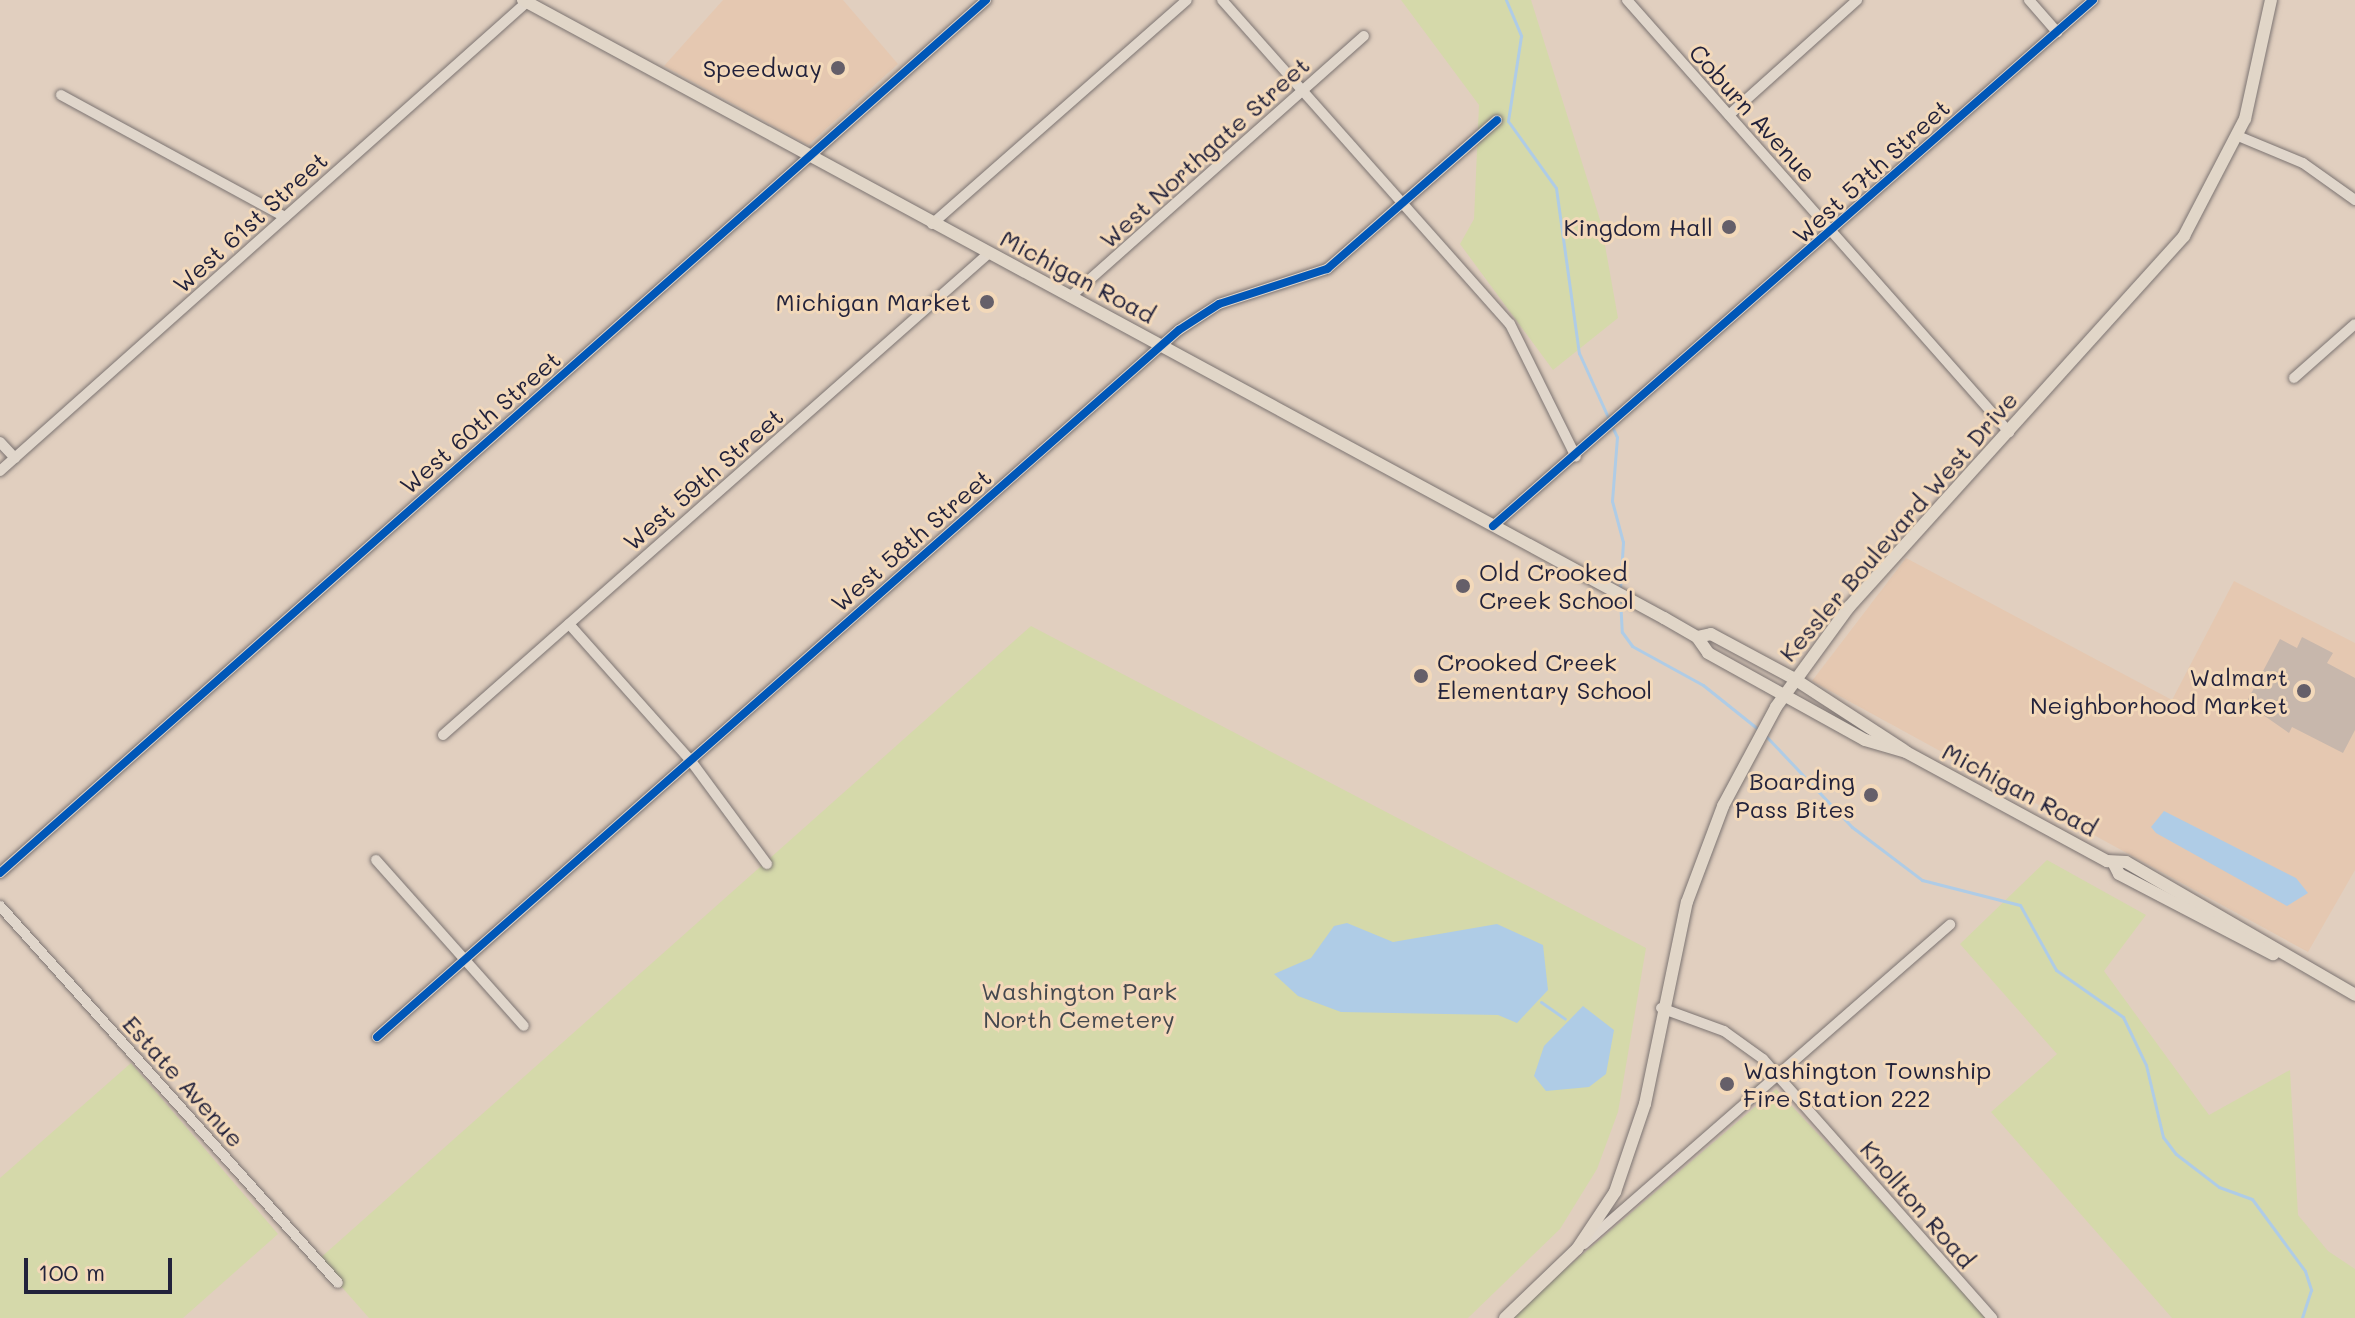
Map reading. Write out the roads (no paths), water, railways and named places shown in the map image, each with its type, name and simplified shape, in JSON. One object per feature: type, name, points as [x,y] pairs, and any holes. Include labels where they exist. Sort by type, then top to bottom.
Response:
[{"type":"main road","name":"Kessler Boulevard West Drive","points":[[1505,1318],[1577,1249],[1615,1192],[1634,1145],[1661,1008],[1703,856],[1772,713],[1793,678],[2174,249],[2238,136],[2271,0]]},
{"type":"main road","name":"Michigan Road","points":[[525,1],[1583,574],[1697,637],[1708,653],[1865,740],[1906,752],[2114,864],[2126,862],[2355,995]]},
{"type":"main road","name":"Michigan Road","points":[[1697,637],[1711,634],[1793,678],[1877,726],[1906,752]]},
{"type":"street","name":"West 60th Street","points":[[0,873],[986,0]]},
{"type":"street","points":[[932,224],[1187,0]]},
{"type":"street","points":[[1222,0],[1519,336],[1581,454]]},
{"type":"street","points":[[1729,115],[1857,0]]},
{"type":"street","points":[[2029,0],[2057,32]]},
{"type":"street","name":"West 57th Street","points":[[1493,526],[1624,418],[2093,0]]},
{"type":"street","name":"West 61st Street","points":[[0,471],[525,1]]},
{"type":"street","name":"Coburn Avenue","points":[[1629,1],[2009,432]]},
{"type":"street","name":"West Northgate Street","points":[[1070,297],[1364,36]]},
{"type":"street","points":[[61,95],[285,217]]},
{"type":"street","name":"West 58th Street","points":[[377,1037],[1162,346],[1219,304],[1319,274],[1497,120]]},
{"type":"street","points":[[2238,136],[2303,163],[2355,200]]},
{"type":"street","name":"West 59th Street","points":[[443,735],[989,253]]},
{"type":"street","points":[[2294,378],[2355,324]]},
{"type":"street","points":[[0,442],[15,458]]},
{"type":"street","points":[[569,624],[691,761],[767,864]]},
{"type":"street","points":[[376,860],[524,1026]]},
{"type":"street","name":"Estate Avenue","points":[[0,906],[338,1283]]},
{"type":"street","points":[[1577,1249],[1950,925]]},
{"type":"street","name":"Knollton Road","points":[[1661,1008],[1724,1031],[1779,1076],[1992,1318]]},
{"type":"water","points":[[2164,811],[2296,878],[2308,893],[2287,906],[2156,833],[2151,827]]},
{"type":"water","points":[[1347,923],[1393,942],[1497,924],[1543,945],[1548,990],[1517,1023],[1498,1015],[1341,1012],[1298,996],[1274,974],[1311,958],[1334,926]]},
{"type":"water","points":[[1583,1006],[1614,1030],[1606,1074],[1589,1087],[1546,1091],[1534,1076],[1544,1046]]},
{"type":"waterway","points":[[1506,0],[1521,36],[1508,121],[1556,188],[1579,353],[1617,437],[1612,501],[1623,542],[1620,590]]},
{"type":"waterway","points":[[1620,598],[1622,632],[1632,646],[1703,685],[1758,729]]},
{"type":"waterway","points":[[1764,734],[1852,827],[1922,880],[2020,905],[2056,970],[2123,1017],[2146,1065],[2163,1137],[2176,1154],[2219,1187],[2252,1199],[2305,1271],[2311,1290],[2302,1318]]},
{"type":"waterway","points":[[1541,1002],[1565,1019]]},
{"type":"place","name":"Speedway","points":[[838,68]]},
{"type":"place","name":"Kingdom Hall","points":[[1729,227]]},
{"type":"place","name":"Michigan Market","points":[[987,302]]},
{"type":"place","name":"Old Crooked Creek School","points":[[1463,586]]},
{"type":"place","name":"Crooked Creek Elementary School","points":[[1421,676]]},
{"type":"place","name":"Walmart Neighborhood Market","points":[[2304,691]]},
{"type":"place","name":"Boarding Pass Bites","points":[[1871,795]]},
{"type":"place","name":"Washington Township Fire Station 222","points":[[1727,1084]]},
{"type":"park label","name":"Washington Park North Cemetery","points":[[1079,1005]]}]
